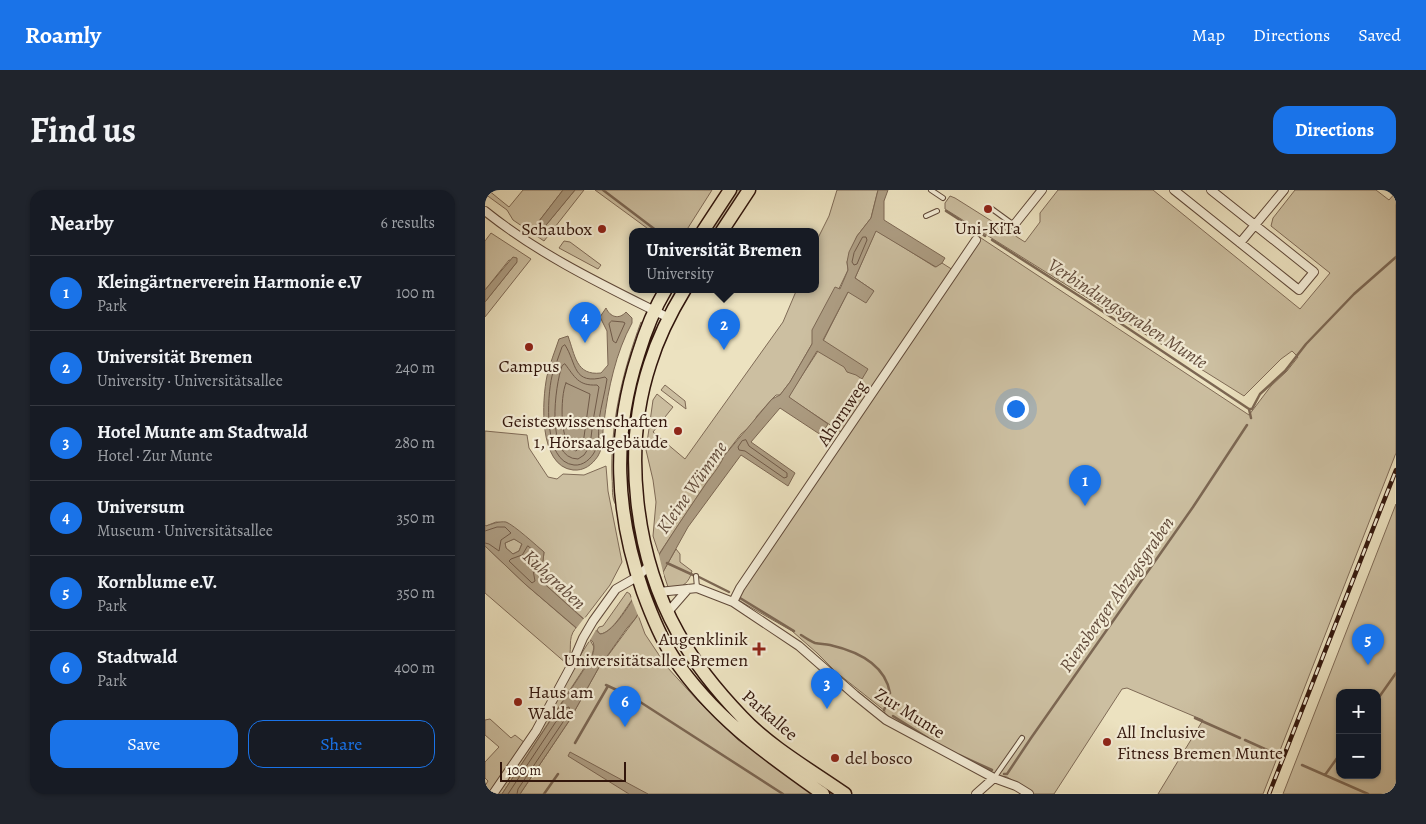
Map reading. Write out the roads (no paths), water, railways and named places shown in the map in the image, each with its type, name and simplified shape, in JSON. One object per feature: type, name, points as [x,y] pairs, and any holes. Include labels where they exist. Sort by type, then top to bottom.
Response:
[{"type":"main road","points":[[705,228],[730,190]]},
{"type":"main road","points":[[724,228],[749,190]]},
{"type":"main road","name":"Parkallee","points":[[665,293],[644,337],[627,392],[620,445],[621,504],[627,538],[639,580],[649,611],[673,657],[719,713],[764,753],[823,794]]},
{"type":"main road","name":"Parkallee","points":[[683,293],[669,318],[650,363],[640,411],[636,448],[639,517],[649,566],[667,612],[692,657],[711,683],[743,719],[771,742],[845,794]]},
{"type":"street","points":[[1014,226],[1042,190]]},
{"type":"street","points":[[1174,190],[1299,290],[1314,272],[1211,190]]},
{"type":"street","points":[[1240,243],[1284,190]]},
{"type":"street","points":[[485,211],[508,229],[565,266],[669,318]]},
{"type":"street","name":"Ahornweg","points":[[733,602],[740,588],[976,240]]},
{"type":"street","points":[[493,794],[536,731],[593,621],[616,589],[639,580],[649,566]]},
{"type":"street","points":[[659,592],[693,588]]},
{"type":"street","points":[[667,612],[693,588]]},
{"type":"street","name":"Zur Munte","points":[[693,588],[733,602],[799,646],[886,720],[1029,794]]},
{"type":"street","points":[[976,794],[995,778]]},
{"type":"lane","points":[[931,190],[943,198]]},
{"type":"lane","points":[[992,209],[1014,226]]},
{"type":"lane","points":[[926,216],[937,211]]},
{"type":"lane","points":[[693,588],[696,576]]},
{"type":"lane","points":[[995,778],[1022,738]]},
{"type":"water","points":[[563,190],[575,190],[542,230],[539,229],[536,225]]},
{"type":"water","points":[[878,190],[888,190],[884,201],[884,220],[945,258],[936,267],[876,231],[855,278],[874,291],[866,303],[848,292],[823,340],[868,369],[862,379],[847,372],[844,367],[817,351],[789,397],[828,424],[821,435],[780,408],[751,442],[795,473],[788,486],[741,455],[688,527],[635,619],[598,669],[569,721],[520,794],[502,794],[593,655],[594,646],[593,642],[525,584],[485,546],[485,525],[506,522],[520,531],[544,552],[543,561],[538,571],[539,579],[600,634],[612,628],[630,604],[664,546],[724,456],[772,399],[780,395],[790,382],[812,344],[812,330],[835,287],[840,289],[848,270],[849,252],[857,236],[871,218]],"holes":[[[514,539],[522,544],[519,551],[513,554],[506,548],[505,543]]]},
{"type":"water","points":[[513,257],[517,258],[517,262],[485,302],[485,290]]},
{"type":"water","points":[[606,308],[610,314],[618,317],[626,312],[632,318],[632,323],[621,346],[613,371],[600,452],[596,459],[587,467],[581,470],[573,470],[562,466],[553,457],[548,445],[544,415],[547,376],[559,339],[568,336],[581,368],[593,373],[601,373],[608,365],[607,331],[600,317]]},
{"type":"water","points":[[570,752],[648,794],[629,794],[568,756]]},
{"type":"waterway","points":[[603,190],[653,228]]},
{"type":"waterway","name":"Verbindungsgraben Munte","points":[[946,211],[985,236]]},
{"type":"waterway","name":"Verbindungsgraben Munte","points":[[992,240],[1249,409]]},
{"type":"waterway","name":"Riensberger Abzugsgraben","points":[[1249,409],[1252,409],[1260,394],[1285,371],[1306,344],[1354,294],[1396,257]]},
{"type":"waterway","name":"Riensberger Abzugsgraben","points":[[1249,409],[1251,418]]},
{"type":"waterway","name":"Riensberger Abzugsgraben","points":[[1004,774],[1007,774],[1193,507],[1247,425]]},
{"type":"waterway","name":"Riensberger Abzugsgraben","points":[[667,563],[693,575]]},
{"type":"waterway","name":"Riensberger Abzugsgraben","points":[[699,577],[729,592]]},
{"type":"waterway","name":"Riensberger Abzugsgraben","points":[[740,598],[794,631]]},
{"type":"waterway","name":"Riensberger Abzugsgraben","points":[[801,635],[815,643],[850,651],[868,660],[882,674],[890,693]]},
{"type":"waterway","points":[[1381,694],[1396,673]]},
{"type":"waterway","points":[[606,685],[634,698],[783,794]]},
{"type":"waterway","points":[[575,743],[608,686]]},
{"type":"waterway","name":"Riensberger Abzugsgraben","points":[[884,710],[888,700]]},
{"type":"waterway","name":"Riensberger Abzugsgraben","points":[[893,716],[928,738]]},
{"type":"waterway","points":[[1195,718],[1240,738]]},
{"type":"waterway","points":[[1245,740],[1274,753]]},
{"type":"waterway","name":"Riensberger Abzugsgraben","points":[[959,755],[992,770]]},
{"type":"waterway","points":[[1325,775],[1336,760]]},
{"type":"waterway","points":[[1302,765],[1368,794]]},
{"type":"waterway","points":[[544,794],[558,774]]},
{"type":"railway","points":[[1269,794],[1396,470]]},
{"type":"place","name":"Uni-KiTa","points":[[988,209]]},
{"type":"place","name":"Schaubox","points":[[602,229]]},
{"type":"place","name":"Universum","points":[[585,343]]},
{"type":"place","name":"Campus","points":[[529,347]]},
{"type":"place","name":"Universität Bremen","points":[[724,350]]},
{"type":"place","name":"Geisteswissenschaften 1, Hörsaalgebäude","points":[[678,431]]},
{"type":"place","name":"Kleingärtnerverein Harmonie e.V","points":[[1085,506]]},
{"type":"place","name":"Augenklinik Universitätsallee Bremen","points":[[759,649]]},
{"type":"place","name":"Kornblume e.V.","points":[[1368,665]]},
{"type":"place","name":"Haus am Walde","points":[[518,702]]},
{"type":"place","name":"Hotel Munte am Stadtwald","points":[[827,709]]},
{"type":"place","name":"Stadtwald","points":[[625,727]]},
{"type":"place","name":"All Inclusive Fitness Bremen Munte","points":[[1107,742]]},
{"type":"place","name":"del bosco","points":[[835,758]]},
{"type":"water label","name":"Kleine Wümme","points":[[691,487]]},
{"type":"water label","name":"Kuhgraben","points":[[555,579]]}]
